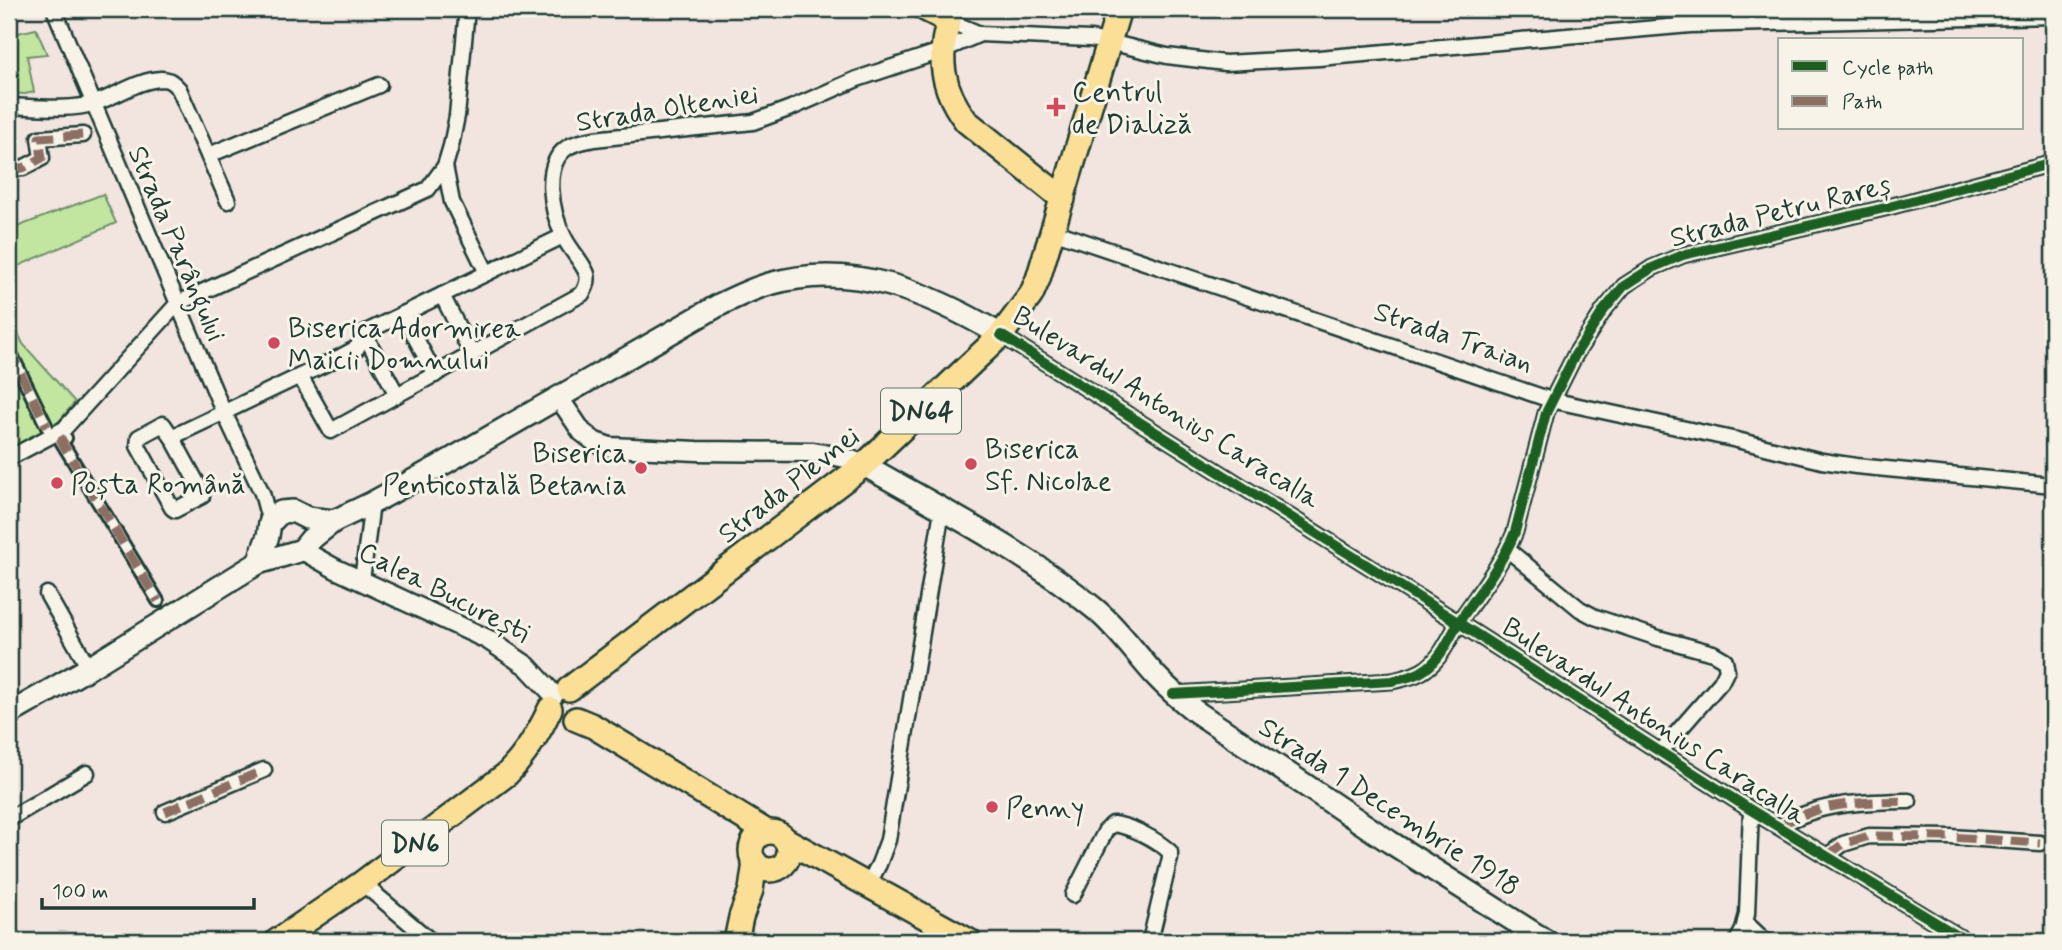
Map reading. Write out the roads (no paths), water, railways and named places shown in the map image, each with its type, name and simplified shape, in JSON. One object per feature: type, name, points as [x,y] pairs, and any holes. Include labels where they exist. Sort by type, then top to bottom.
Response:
[{"type":"main road","points":[[925,9],[951,15],[942,51],[944,76],[957,109],[966,121],[1063,199]]},
{"type":"main road","name":"Strada Plevnei","points":[[569,707],[597,666],[864,466],[1001,335],[1031,295],[1053,232],[1119,9]]},
{"type":"main road","name":"Bulevardul Antonius Caracalla","points":[[9,714],[89,668],[258,563],[299,534],[372,503],[744,293],[800,278],[854,278],[902,287],[930,297],[963,312],[1001,335]]},
{"type":"main road","name":"Strada 1 Decembrie 1918","points":[[864,466],[1021,556],[1064,584],[1112,624],[1173,694],[1195,711],[1546,941]]},
{"type":"main road","name":"Bulevardul Antonius Caracalla","points":[[269,529],[281,512],[299,534]]},
{"type":"main road","points":[[269,529],[274,548],[299,534]]},
{"type":"main road","points":[[258,563],[269,529]]},
{"type":"main road","name":"Calea București","points":[[569,707],[746,820],[770,852]]},
{"type":"main road","name":"DN6","points":[[277,941],[362,883],[507,774],[569,707]]},
{"type":"main road","points":[[739,940],[751,890],[770,852],[832,866],[970,941]]},
{"type":"street","name":"Strada Parângului","points":[[54,9],[223,412],[262,493],[269,529]]},
{"type":"street","points":[[9,458],[64,429],[178,303],[428,189],[445,166],[451,146],[457,116],[467,9]]},
{"type":"street","points":[[951,15],[980,34],[1090,39],[1192,60],[1224,63],[1319,58],[1690,25],[2053,16]]},
{"type":"street","name":"Strada Olteniei","points":[[472,355],[582,294],[587,287],[586,274],[563,236],[551,201],[551,181],[556,163],[568,147],[594,139],[753,122],[857,79],[942,51],[980,34]]},
{"type":"street","points":[[9,106],[63,107],[93,104],[151,80],[166,79],[179,89],[228,201]]},
{"type":"street","points":[[209,155],[379,85]]},
{"type":"street","points":[[9,169],[23,168],[42,158],[40,138],[83,135]]},
{"type":"street","name":"Strada Petru Rareș","points":[[1173,694],[1366,684],[1402,679],[1427,668],[1441,653],[1508,550],[1546,414],[1574,355],[1604,310],[1624,286],[1652,268],[1683,255],[1885,208],[2053,163]]},
{"type":"street","points":[[445,166],[452,202],[487,273]]},
{"type":"street","name":"Strada Traian","points":[[1053,232],[1551,400],[1822,461],[2053,485]]},
{"type":"street","points":[[172,437],[357,348],[364,333],[563,236]]},
{"type":"street","points":[[300,376],[331,431],[472,355],[442,295]]},
{"type":"street","points":[[403,314],[435,375]]},
{"type":"street","points":[[364,333],[397,395]]},
{"type":"street","name":"Bulevardul Antonius Caracalla","points":[[1001,335],[1751,810],[1966,941]]},
{"type":"street","points":[[9,349],[47,427]]},
{"type":"street","name":"Strada 1 Decembrie 1918","points":[[559,398],[582,432],[595,442],[610,447],[813,452],[835,455],[864,466]]},
{"type":"street","points":[[163,424],[172,437],[202,492],[202,496],[175,510],[137,442],[139,437],[163,424]]},
{"type":"street","points":[[66,438],[160,600],[61,441],[66,438]]},
{"type":"street","points":[[262,493],[299,534]]},
{"type":"street","points":[[362,580],[372,503]]},
{"type":"street","points":[[868,885],[888,840],[942,510]]},
{"type":"street","name":"Calea București","points":[[299,534],[336,569],[506,650],[527,666],[569,707]]},
{"type":"street","points":[[1508,550],[1580,609],[1595,617],[1713,653],[1725,660],[1727,670],[1721,682],[1660,752]]},
{"type":"street","points":[[47,594],[89,668]]},
{"type":"street","points":[[165,812],[264,770]]},
{"type":"street","points":[[9,819],[87,773]]},
{"type":"street","points":[[1779,827],[1796,816],[1812,811],[1858,803],[1909,801]]},
{"type":"street","points":[[1738,941],[1747,914],[1751,810]]},
{"type":"street","points":[[1073,895],[1106,830],[1113,824],[1122,825],[1162,844],[1170,852],[1170,858],[1150,941]]},
{"type":"street","points":[[1826,856],[1843,844],[1869,836],[1951,837],[2040,843]]},
{"type":"street","points":[[362,883],[431,941]]},
{"type":"street","points":[[1745,922],[1765,941]]},
{"type":"street","points":[[9,932],[14,941]]},
{"type":"place","name":"Centrul de Dializă","points":[[1056,107]]},
{"type":"place","name":"Biserica Adormirea Maicii Domnului","points":[[274,343]]},
{"type":"place","name":"Biserica Sf. Nicolae","points":[[971,464]]},
{"type":"place","name":"Biserica Penticostală Betania","points":[[641,468]]},
{"type":"place","name":"Poșta Română","points":[[57,483]]},
{"type":"place","name":"Penny","points":[[992,807]]}]
